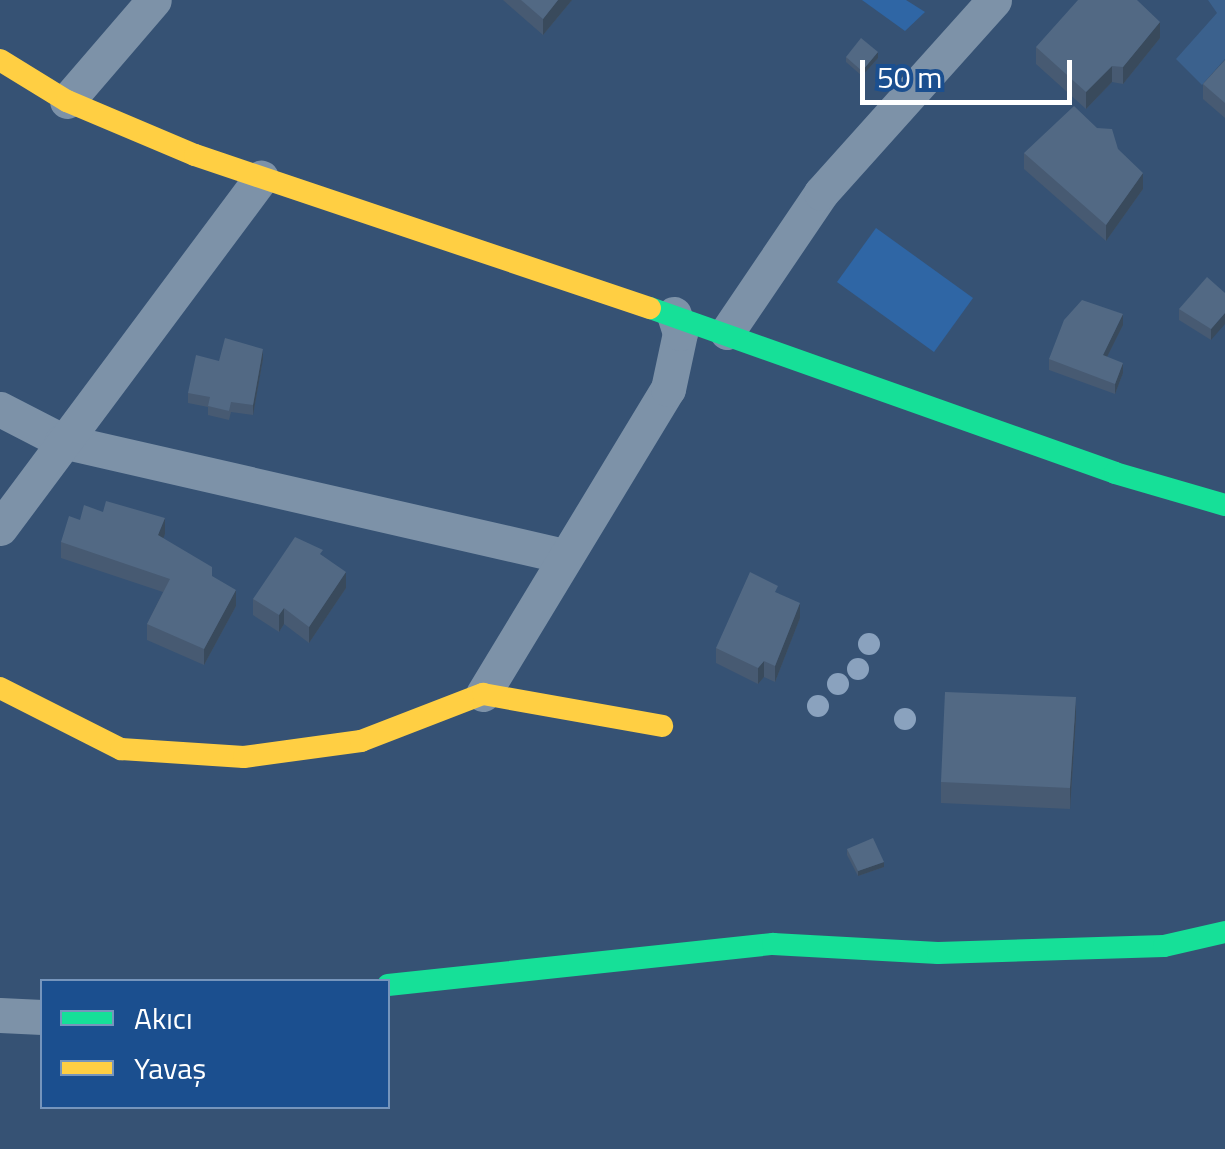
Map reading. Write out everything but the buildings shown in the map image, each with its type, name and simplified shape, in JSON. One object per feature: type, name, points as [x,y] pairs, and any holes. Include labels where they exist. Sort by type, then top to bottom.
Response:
[{"type":"street","points":[[67,101],[154,0]]},
{"type":"street","points":[[726,332],[821,193],[994,0]]},
{"type":"street","points":[[0,60],[67,101],[261,178],[479,256],[674,314],[1115,473],[1224,503]]},
{"type":"street","points":[[0,528],[261,178]]},
{"type":"street","points":[[483,694],[668,389],[680,333],[674,314]]},
{"type":"street","points":[[0,409],[62,442],[564,556]]},
{"type":"street","points":[[0,688],[121,749],[244,757],[360,741],[483,694],[662,726]]},
{"type":"street","points":[[390,985],[773,944],[938,954],[1164,946],[1225,932]]},
{"type":"street","points":[[0,1015],[40,1017]]},
{"type":"shaded area","points":[[862,0],[906,0],[925,12],[905,31]]},
{"type":"shaded area","points":[[1208,0],[1225,0],[1225,59],[1202,85],[1176,59],[1217,13]]},
{"type":"shaded area","points":[[876,228],[973,298],[934,352],[837,282]]},
{"type":"traffic: fast","points":[[650,308],[1115,473],[1225,505]]},
{"type":"traffic: fast","points":[[390,985],[773,944],[938,953],[1164,946],[1225,932]]},
{"type":"traffic: slow","points":[[0,60],[67,101],[195,155],[650,308]]},
{"type":"traffic: slow","points":[[0,688],[121,749],[244,757],[361,741],[483,694],[662,726]]}]
